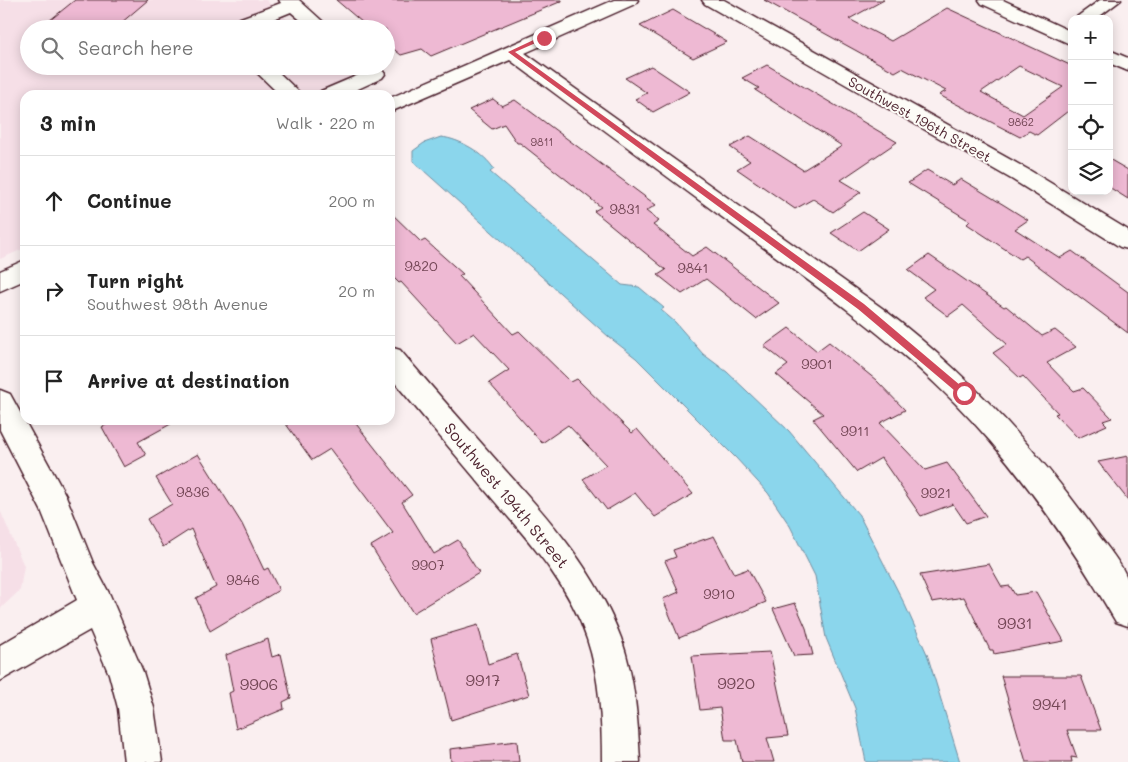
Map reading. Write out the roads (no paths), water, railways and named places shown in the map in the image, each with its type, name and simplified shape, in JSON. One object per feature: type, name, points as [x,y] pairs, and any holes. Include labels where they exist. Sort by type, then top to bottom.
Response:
[{"type":"street","points":[[397,103],[629,0]]},
{"type":"street","name":"Southwest 196th Street","points":[[711,0],[1021,175],[1128,241]]},
{"type":"street","points":[[988,0],[1068,32]]},
{"type":"street","points":[[1089,15],[1112,0]]},
{"type":"street","points":[[252,20],[294,2],[313,20]]},
{"type":"street","points":[[511,52],[861,306],[934,366],[984,414],[1029,466],[1078,529],[1128,610]]},
{"type":"street","points":[[1113,58],[1128,65]]},
{"type":"street","points":[[270,75],[286,90]]},
{"type":"street","points":[[336,90],[362,75]]},
{"type":"street","points":[[374,75],[386,90]]},
{"type":"street","points":[[0,282],[20,272]]},
{"type":"street","name":"Southwest 194th Street","points":[[395,364],[541,532],[584,593],[604,638],[614,679],[620,722],[621,762]]},
{"type":"street","points":[[0,402],[54,506],[129,682],[136,708],[143,762]]},
{"type":"street","points":[[0,664],[98,606]]},
{"type":"water","points":[[441,137],[456,141],[478,152],[494,169],[490,172],[622,285],[639,287],[664,308],[661,310],[675,322],[703,354],[727,372],[789,431],[859,515],[905,605],[927,654],[960,762],[866,762],[855,708],[826,638],[815,576],[790,526],[768,493],[736,458],[636,358],[609,337],[413,161],[413,151],[424,143]]}]
